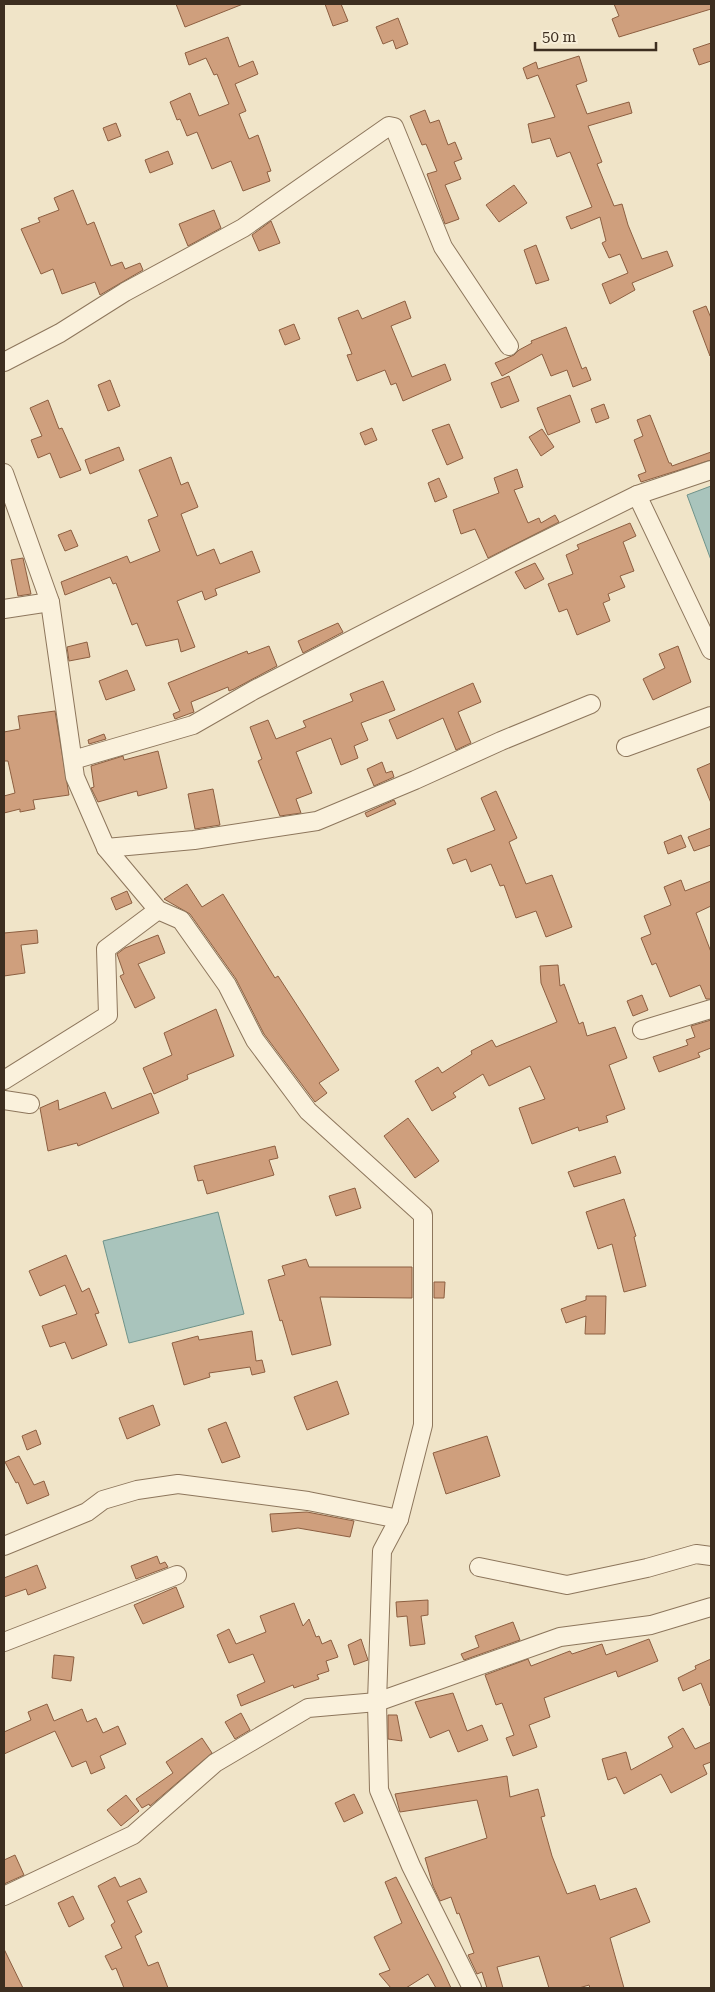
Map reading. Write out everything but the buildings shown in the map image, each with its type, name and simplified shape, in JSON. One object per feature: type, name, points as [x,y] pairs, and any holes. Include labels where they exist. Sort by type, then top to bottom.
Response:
[{"type":"street","points":[[4,362],[60,333],[125,292],[243,228],[389,126],[394,127],[443,247],[509,346]]},
{"type":"street","points":[[73,760],[193,725],[254,690],[524,551],[638,495],[711,470]]},
{"type":"street","points":[[4,473],[50,602],[75,777],[106,848],[158,910],[182,920],[227,985],[255,1040],[308,1111],[423,1215],[423,1425],[398,1519],[382,1551],[377,1702],[378,1790],[411,1866],[472,1988]]},
{"type":"street","points":[[638,495],[711,650]]},
{"type":"street","points":[[4,609],[50,602]]},
{"type":"street","points":[[106,848],[194,840],[317,821],[501,741],[592,704]]},
{"type":"street","points":[[626,747],[711,716]]},
{"type":"street","points":[[4,1080],[108,1015],[106,949],[158,910]]},
{"type":"street","points":[[642,1030],[711,1008]]},
{"type":"street","points":[[4,1100],[30,1104]]},
{"type":"street","points":[[4,1546],[87,1512],[103,1500],[137,1490],[178,1484],[308,1501],[398,1519]]},
{"type":"street","points":[[479,1567],[567,1585],[647,1568],[696,1554],[711,1556]]},
{"type":"street","points":[[4,1642],[177,1575]]},
{"type":"street","points":[[4,1896],[133,1834],[215,1763],[308,1708],[377,1702],[560,1637],[651,1625],[711,1607]]},
{"type":"water","points":[[711,486],[711,560],[687,495]]},
{"type":"water","points":[[218,1212],[244,1314],[129,1343],[103,1241]]}]
